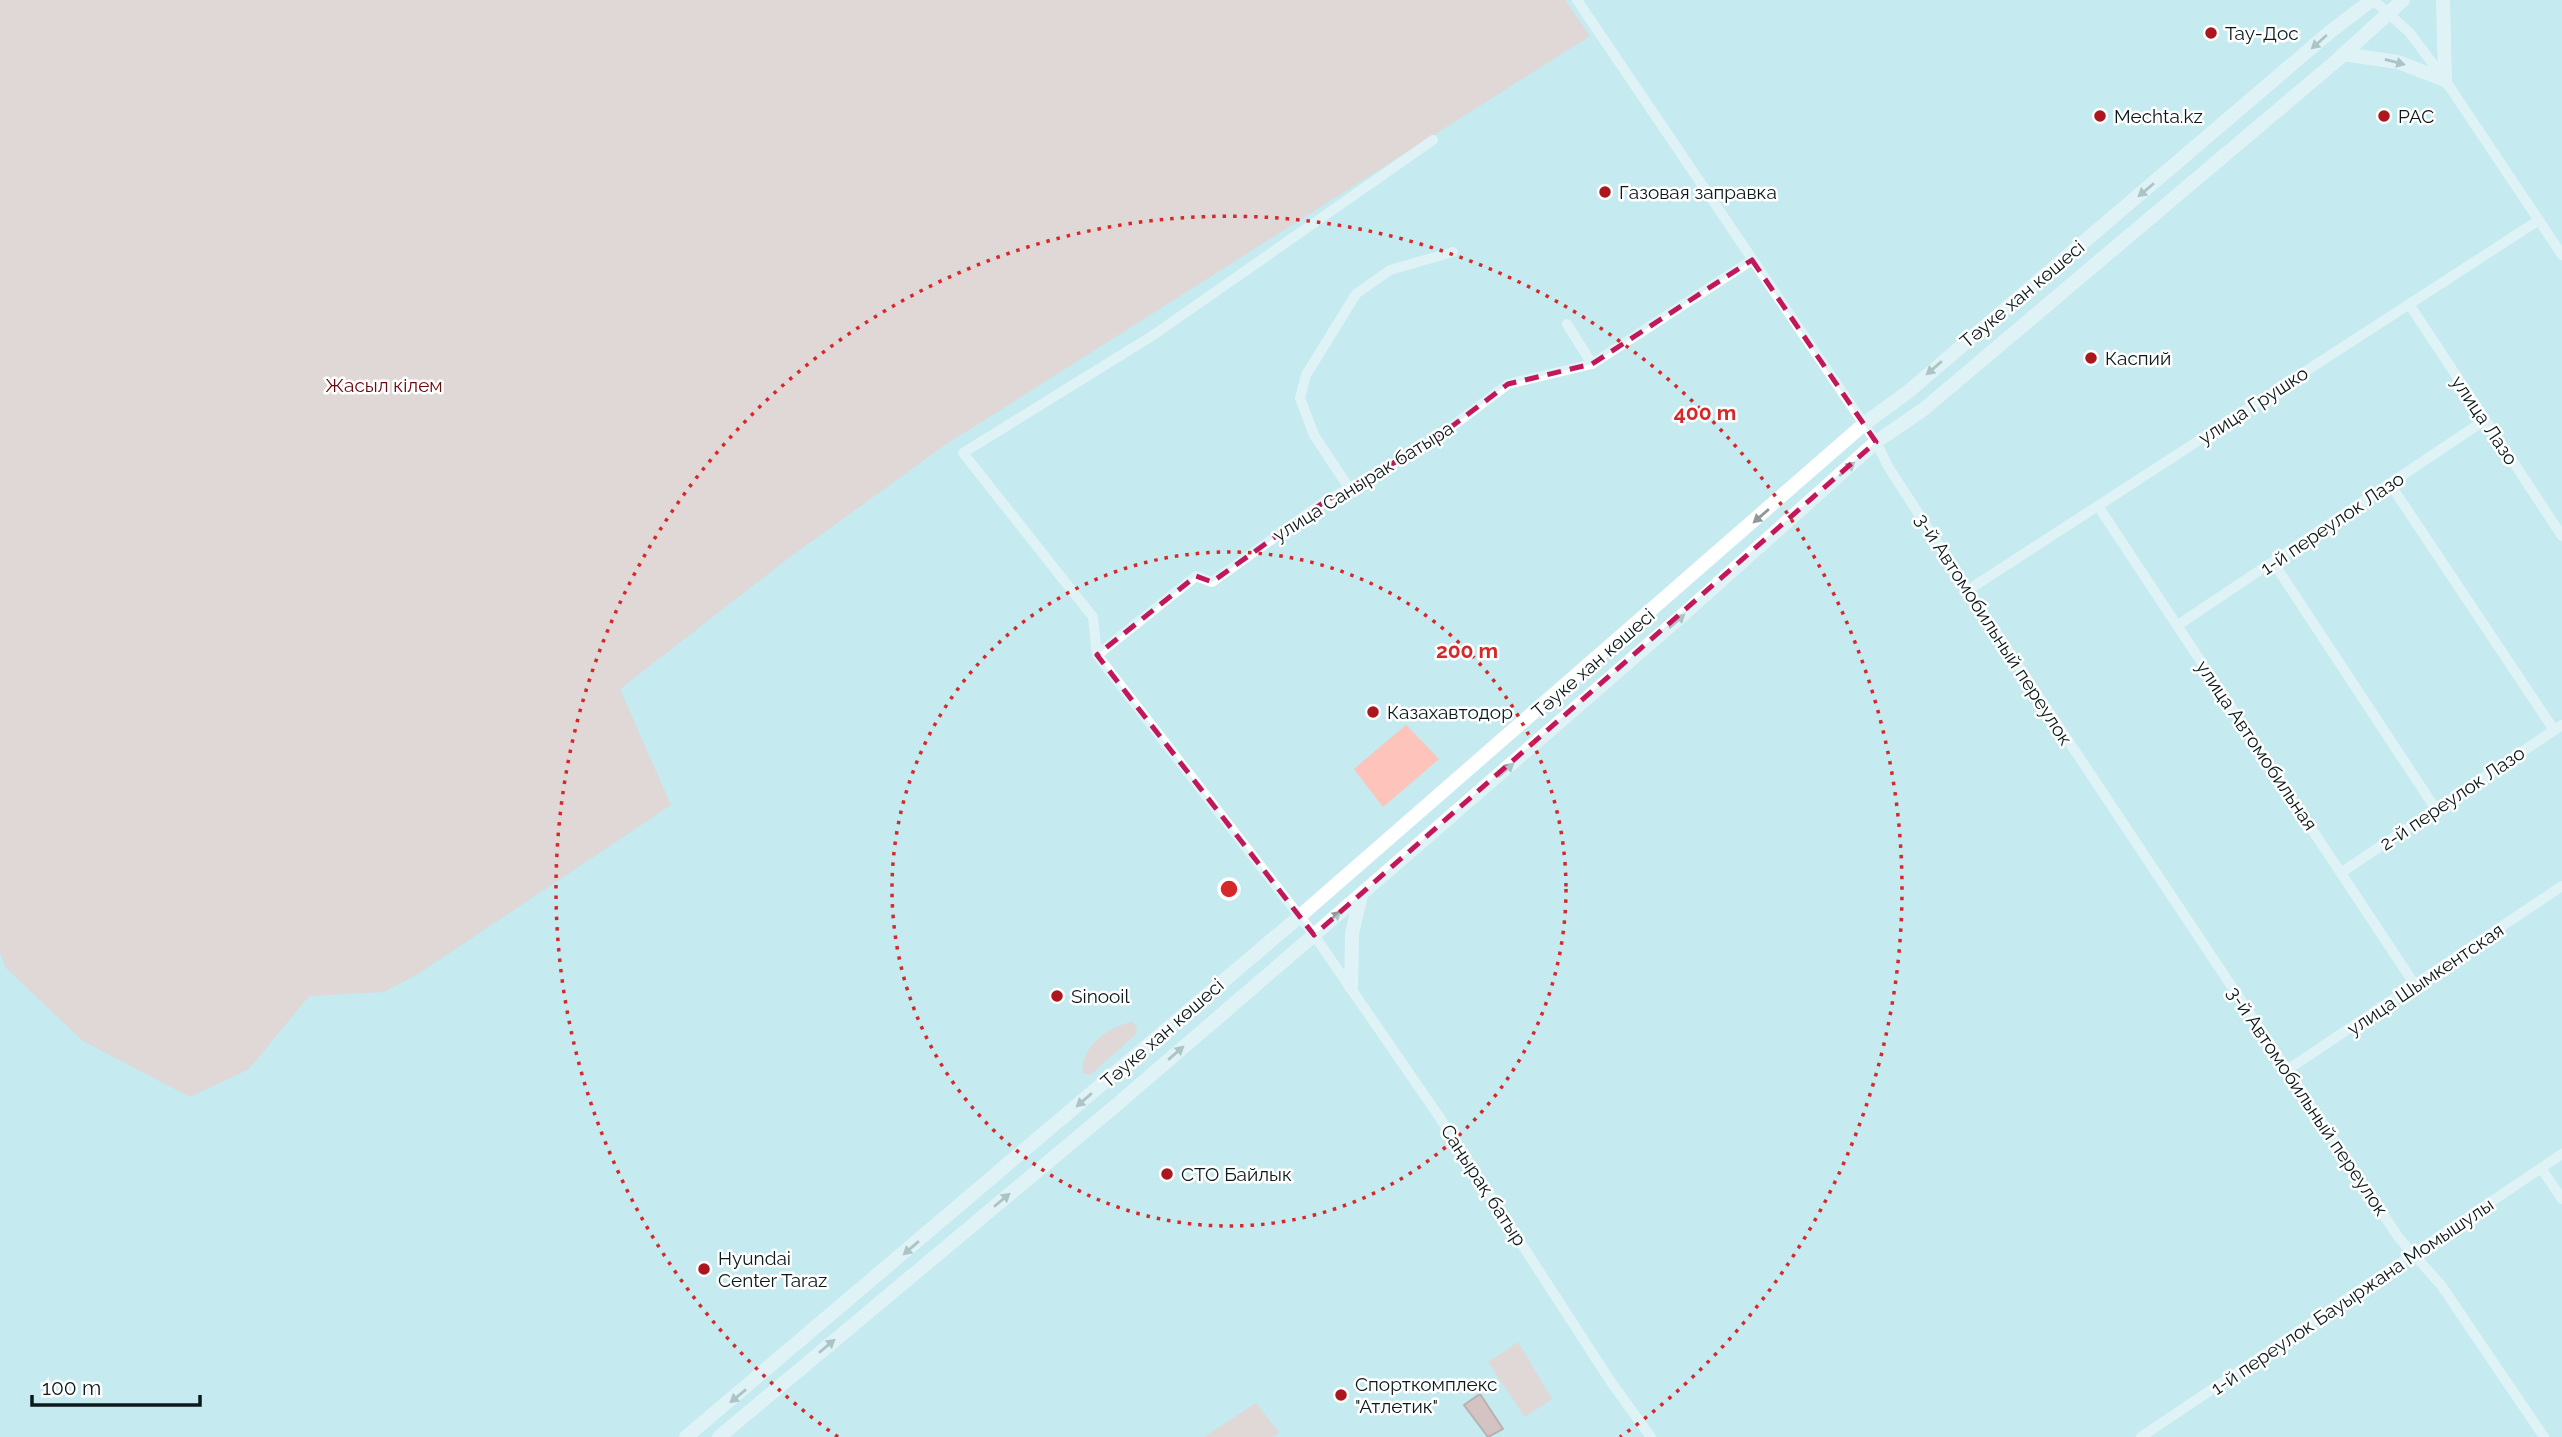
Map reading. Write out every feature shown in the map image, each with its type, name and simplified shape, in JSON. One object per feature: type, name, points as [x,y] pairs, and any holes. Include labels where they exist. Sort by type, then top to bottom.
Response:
[{"type":"main road","name":"Тәуке хан көшесі","points":[[686,1437],[1300,916],[1864,425],[1909,391],[2331,31],[2373,0]]},
{"type":"main road","name":"Тәуке хан көшесі","points":[[719,1437],[1114,1107],[1361,895],[1690,610],[1876,442],[1924,409],[2343,54],[2403,0]]},
{"type":"main road","points":[[2343,54],[2398,62],[2445,80],[2443,0]]},
{"type":"main road","points":[[1350,987],[1352,934],[1361,895]]},
{"type":"street","name":"3-й Автомобильный переулок","points":[[1577,0],[1876,442],[1889,467],[1968,590],[2399,1238],[2441,1284],[2544,1437]]},
{"type":"street","points":[[2373,0],[2390,12],[2409,32],[2445,80],[2562,255]]},
{"type":"street","points":[[1097,655],[1093,617],[963,453],[1152,336],[1433,140]]},
{"type":"street","name":"улица Грушко","points":[[1968,590],[2539,220]]},
{"type":"street","points":[[1349,488],[1314,435],[1300,398],[1306,375],[1356,294],[1390,270],[1453,252]]},
{"type":"street","name":"улица Санырак батыра","points":[[1097,655],[1196,576],[1212,582],[1324,502],[1431,442],[1508,384],[1592,363],[1752,260]]},
{"type":"street","name":"улица Лазо","points":[[2409,304],[2562,536]]},
{"type":"street","points":[[1567,324],[1592,363]]},
{"type":"street","name":"1-й переулок Лазо","points":[[2178,625],[2486,420]]},
{"type":"street","points":[[2390,484],[2558,727]]},
{"type":"street","name":"улица Автомобильная","points":[[2098,506],[2415,985]]},
{"type":"street","points":[[2273,562],[2435,808]]},
{"type":"street","name":"Саңырақ батыр","points":[[1097,655],[1314,935],[1438,1115],[1611,1382],[1651,1437]]},
{"type":"street","name":"2-й переулок Лазо","points":[[2342,872],[2558,727]]},
{"type":"street","name":"улица Шымкентская","points":[[2287,1070],[2562,886]]},
{"type":"street","name":"1-й переулок Бауыржана Момышулы","points":[[2141,1437],[2562,1154]]},
{"type":"street","points":[[2542,1168],[2562,1199]]},
{"type":"highlighted area","points":[[1752,260],[1876,442],[1314,935],[1097,655],[1196,576],[1212,582],[1324,502],[1431,442],[1508,384],[1592,364]]},
{"type":"green space","name":"Жасыл кілем","points":[[0,0],[1565,0],[1590,36],[945,445],[786,560],[620,689],[671,805],[418,974],[384,992],[309,996],[249,1069],[190,1097],[83,1041],[6,968],[0,953]]},
{"type":"green space","points":[[1406,725],[1439,759],[1383,807],[1354,769]]},
{"type":"green space","points":[[1133,1022],[1137,1029],[1135,1035],[1090,1075],[1083,1073],[1086,1055],[1098,1039],[1115,1028]]},
{"type":"green space","points":[[1518,1342],[1552,1399],[1525,1417],[1488,1362]]},
{"type":"green space","points":[[1256,1403],[1279,1433],[1273,1437],[1204,1437]]},
{"type":"shaded area","points":[[1480,1394],[1503,1429],[1488,1437],[1464,1405]]},
{"type":"place","name":"Тау-Дос","points":[[2211,33]]},
{"type":"place","name":"Mechta.kz","points":[[2100,116]]},
{"type":"place","name":"РАС","points":[[2384,116]]},
{"type":"place","name":"Газовая заправка","points":[[1605,192]]},
{"type":"place","name":"Каспий","points":[[2091,358]]},
{"type":"place","name":"Казахавтодор","points":[[1373,712]]},
{"type":"place","name":"Sinooil","points":[[1057,996]]},
{"type":"place","name":"СТО Байлык","points":[[1167,1174]]},
{"type":"place","name":"Hyundai Center Taraz","points":[[704,1269]]},
{"type":"place","name":"Спорткомплекс \"Атлетик\"","points":[[1341,1395]]}]
